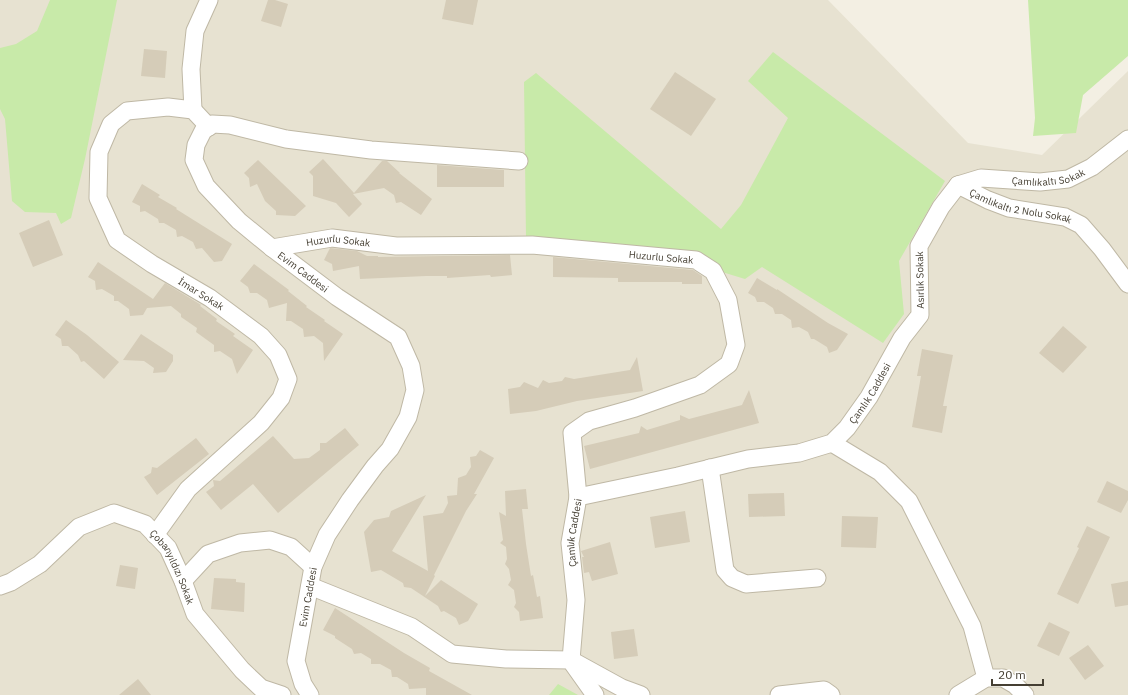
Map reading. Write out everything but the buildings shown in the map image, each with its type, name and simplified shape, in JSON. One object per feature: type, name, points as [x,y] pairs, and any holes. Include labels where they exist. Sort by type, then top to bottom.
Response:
[{"type":"street","points":[[209,0],[195,31],[190,69],[193,110],[209,127],[212,124],[230,125],[286,139],[370,150],[519,161]]},
{"type":"street","name":"İmar Sokak","points":[[155,535],[188,490],[261,423],[281,398],[288,379],[278,355],[261,336],[210,298],[152,264],[117,240],[98,198],[99,152],[111,124],[127,111],[168,107],[193,110]]},
{"type":"street","name":"Evim Caddesi","points":[[209,127],[203,131],[196,145],[194,160],[206,186],[239,221],[272,248],[337,297],[398,337],[411,366],[415,390],[408,417],[390,449],[371,472],[327,535],[313,567],[296,661],[303,684],[310,695]]},
{"type":"street","name":"Çamlıkaltı Sokak","points":[[958,185],[981,178],[1040,182],[1068,179],[1092,167],[1128,139]]},
{"type":"street","name":"Çamlıkaltı 2 Nolu Sokak","points":[[958,185],[988,200],[1009,208],[1065,216],[1080,225],[1102,249],[1128,284]]},
{"type":"street","name":"Asırlık Sokak","points":[[920,315],[919,246],[941,207],[958,185]]},
{"type":"street","name":"Huzurlu Sokak","points":[[272,248],[332,238],[396,246],[532,245],[696,260],[713,270],[728,300],[736,345],[728,364],[700,385],[635,408],[589,421],[572,433],[578,496]]},
{"type":"street","name":"Çamlık Caddesi","points":[[571,660],[576,600],[570,542],[578,496],[748,459],[799,453],[832,443],[848,428],[869,397],[902,338],[920,315]]},
{"type":"street","points":[[832,443],[880,472],[909,501],[972,626],[986,678]]},
{"type":"street","points":[[710,468],[725,570],[732,578],[746,584],[817,578]]},
{"type":"street","name":"Çobanyıldızı Sokak","points":[[0,586],[11,582],[40,564],[79,527],[114,513],[145,524],[168,548],[183,580],[195,614],[242,670],[261,688],[282,695]]},
{"type":"street","points":[[183,580],[208,554],[240,543],[270,540],[291,547],[313,567]]},
{"type":"street","points":[[310,586],[412,627],[452,654],[506,659],[571,660],[622,688],[641,695]]},
{"type":"street","points":[[571,660],[595,695]]},
{"type":"street","points":[[958,695],[986,678],[1003,678],[1015,684],[1025,695]]},
{"type":"street","points":[[779,695],[824,690],[831,695]]},
{"type":"shaded area","points":[[0,0],[828,0],[968,143],[1042,155],[1128,71],[1128,695],[0,695]]},
{"type":"green space","points":[[50,0],[117,0],[85,159],[71,218],[61,224],[56,213],[25,212],[12,201],[5,119],[0,109],[0,48],[16,44],[37,31]]},
{"type":"green space","points":[[1028,0],[1128,0],[1128,56],[1083,95],[1076,133],[1033,136],[1035,118]]},
{"type":"green space","points":[[773,52],[945,181],[899,261],[904,314],[883,343],[762,267],[745,279],[722,272],[526,238],[524,82],[536,73],[721,229],[741,205],[788,118],[748,81]]},
{"type":"green space","points":[[558,684],[578,695],[549,695]]}]
